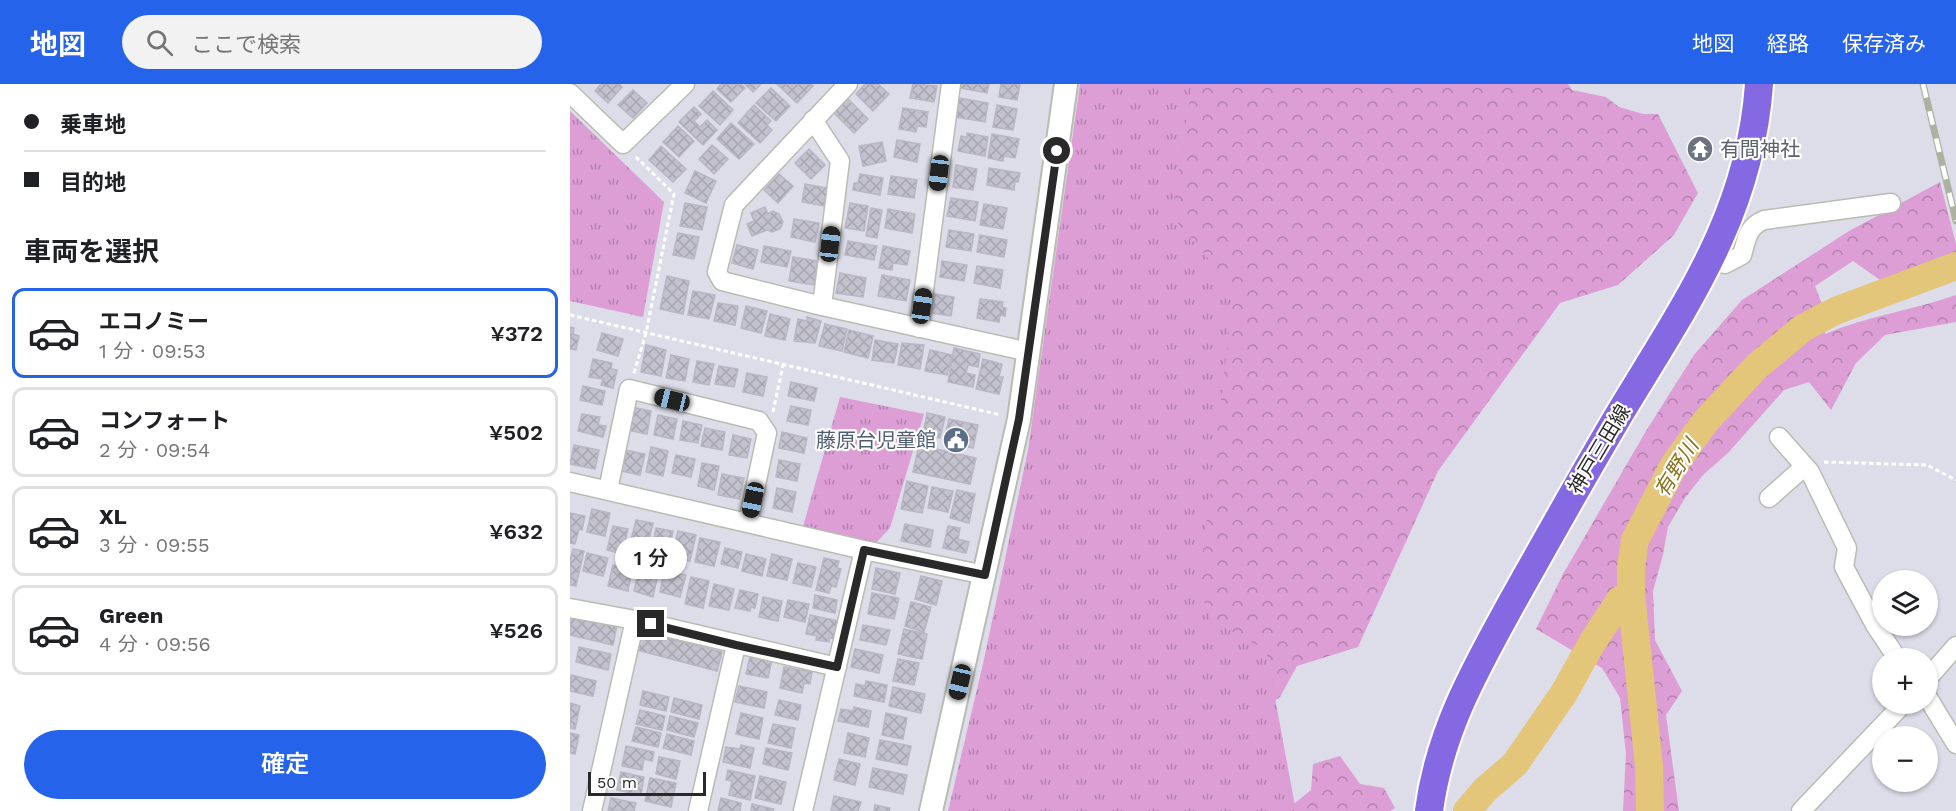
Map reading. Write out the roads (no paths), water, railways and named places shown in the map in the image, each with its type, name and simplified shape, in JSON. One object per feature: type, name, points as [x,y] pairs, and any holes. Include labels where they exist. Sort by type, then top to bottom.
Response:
[{"type":"main road","name":"神戸三田線","points":[[1430,811],[1436,768],[1447,733],[1475,668],[1580,480],[1709,261],[1726,226],[1743,179],[1752,144],[1759,84]]},
{"type":"street","points":[[570,93],[623,144],[685,84]]},
{"type":"street","points":[[848,84],[734,205],[717,272],[722,280],[822,306],[1029,352]]},
{"type":"street","points":[[919,328],[951,84]]},
{"type":"street","points":[[931,811],[1019,419],[1066,84]]},
{"type":"street","points":[[813,120],[840,161],[822,306]]},
{"type":"street","points":[[1709,261],[1725,264],[1742,255],[1750,230],[1755,224],[1764,220],[1891,203]]},
{"type":"street","points":[[608,490],[629,389],[759,422],[767,434],[748,522]]},
{"type":"street","points":[[1779,437],[1810,472],[1847,548],[1844,567],[1875,625],[1890,648]]},
{"type":"street","points":[[1768,498],[1804,467]]},
{"type":"street","points":[[570,482],[864,550],[985,575]]},
{"type":"street","points":[[803,811],[864,550]]},
{"type":"street","points":[[570,608],[635,620],[837,667]]},
{"type":"street","points":[[592,811],[635,620]]},
{"type":"street","points":[[698,811],[736,645]]},
{"type":"street","points":[[1950,666],[1956,646]]},
{"type":"street","points":[[1801,811],[1893,714]]},
{"type":"street","points":[[1938,714],[1956,744]]},
{"type":"waterway","name":"有野川","points":[[1650,811],[1649,766],[1631,594],[1631,567],[1635,540],[1674,465],[1705,422],[1756,367],[1803,328],[1835,311],[1956,266]]},
{"type":"waterway","points":[[1467,811],[1485,790],[1515,764],[1564,693],[1592,643],[1620,600],[1631,594]]},
{"type":"railway","points":[[1923,84],[1956,221]]},
{"type":"place","name":"有間神社","points":[[1700,149]]},
{"type":"place","name":"藤原台児童館","points":[[956,440]]}]
